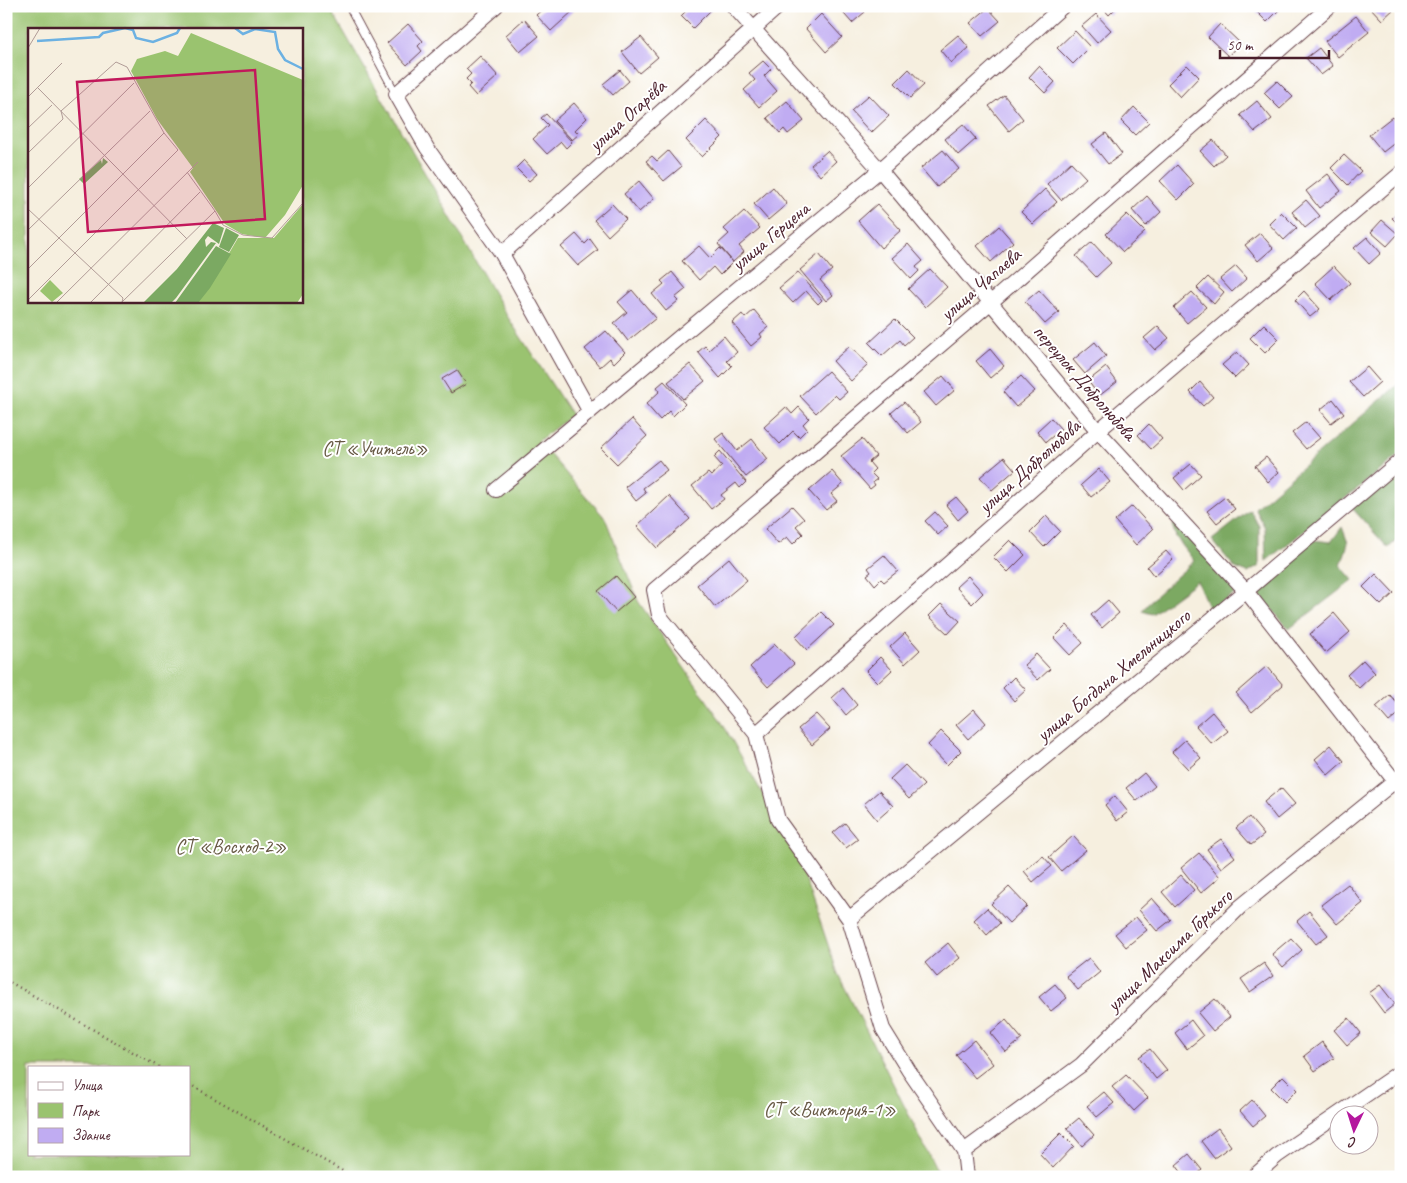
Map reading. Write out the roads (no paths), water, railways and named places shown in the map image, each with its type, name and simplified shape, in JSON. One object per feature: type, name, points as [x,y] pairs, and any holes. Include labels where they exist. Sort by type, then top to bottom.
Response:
[{"type":"street","points":[[496,6],[397,96],[427,148],[502,254],[590,412]]},
{"type":"street","name":"переулок Добролюбова","points":[[732,6],[880,170],[1098,431],[1246,590],[1399,782]]},
{"type":"street","name":"улица Огарёва","points":[[502,254],[779,6]]},
{"type":"street","name":"улица Герцена","points":[[496,490],[880,170],[1063,6]]},
{"type":"street","name":"улица Чапаева","points":[[756,734],[659,615],[654,590],[990,303],[1330,6]]},
{"type":"street","name":"улица Добролюбова","points":[[756,734],[1098,431],[1401,173]]},
{"type":"street","name":"улица Богдана Хмельницкого","points":[[849,919],[1401,460]]},
{"type":"street","points":[[756,734],[778,820],[849,919],[883,1029],[964,1151],[967,1177]]},
{"type":"street","name":"улица Максима Горького","points":[[964,1151],[1080,1065],[1240,907],[1399,782]]},
{"type":"street","points":[[1253,1177],[1277,1156],[1401,1071]]},
{"type":"lane","points":[[349,6],[397,96]]},
{"type":"park label","name":"СТ «Учитель»","points":[[375,448]]},
{"type":"park label","name":"СТ «Восход-2»","points":[[231,846]]},
{"type":"park label","name":"СТ «Виктория-1»","points":[[830,1109]]}]
